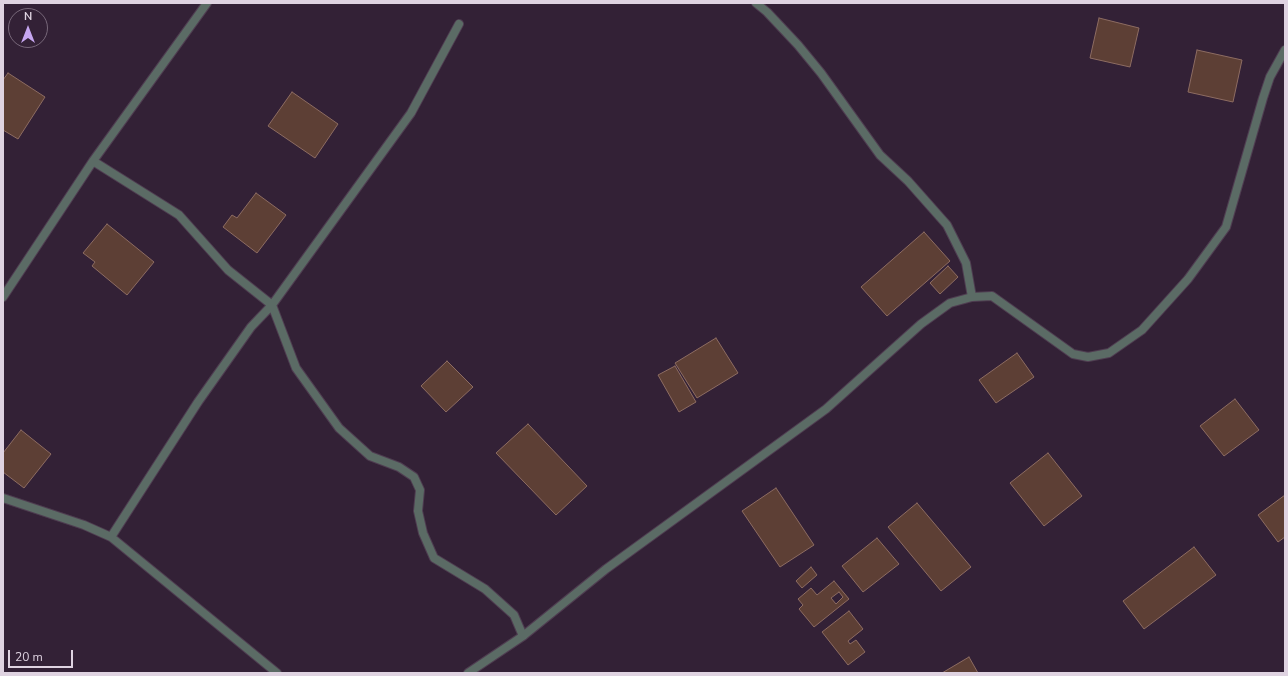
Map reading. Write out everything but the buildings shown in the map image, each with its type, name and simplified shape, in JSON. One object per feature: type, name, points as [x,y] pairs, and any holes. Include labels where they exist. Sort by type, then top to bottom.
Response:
[{"type":"street","points":[[3,297],[93,161],[207,3]]},
{"type":"street","points":[[756,3],[781,26],[821,73],[880,155],[908,181],[947,225],[966,263],[972,297]]},
{"type":"street","points":[[110,537],[198,402],[251,327],[272,305],[411,113],[459,24]]},
{"type":"street","points":[[468,673],[523,636],[606,570],[826,409],[921,324],[950,303],[972,297],[992,296],[1073,354],[1088,357],[1109,352],[1142,330],[1188,279],[1226,227],[1270,77],[1285,50]]},
{"type":"street","points":[[93,161],[179,215],[228,270],[272,305],[296,368],[339,428],[370,456],[398,467],[414,477],[420,490],[418,511],[423,533],[434,558],[485,588],[514,615],[523,636]]},
{"type":"street","points":[[3,498],[84,525],[110,537],[277,673]]}]
